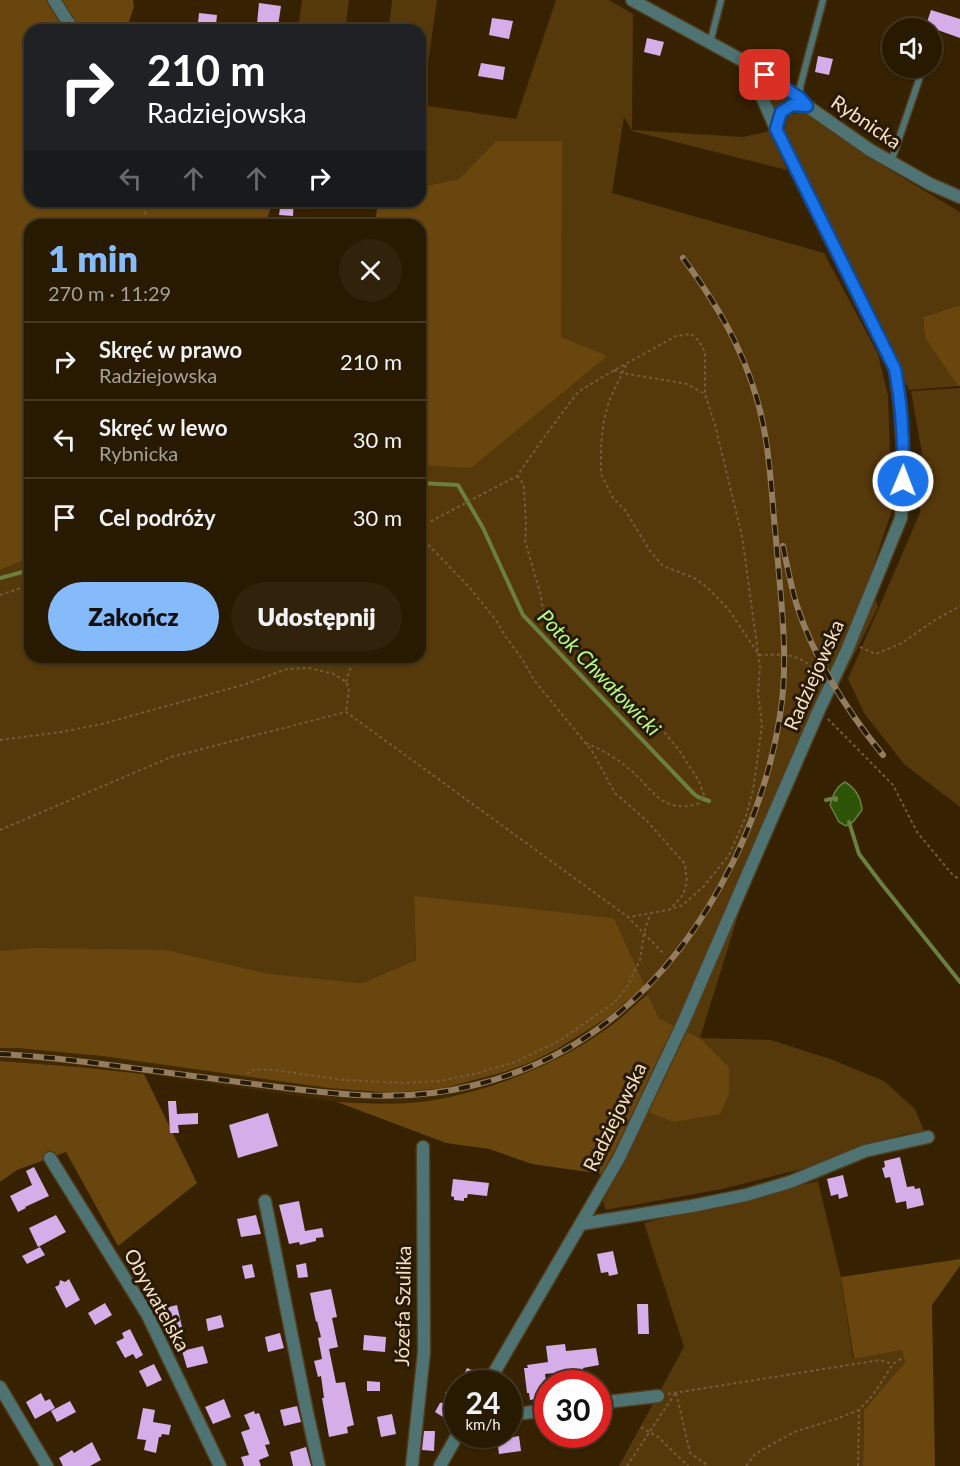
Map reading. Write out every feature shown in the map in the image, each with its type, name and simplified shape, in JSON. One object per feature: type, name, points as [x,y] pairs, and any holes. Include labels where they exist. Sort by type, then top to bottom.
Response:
[{"type":"street","points":[[54,0],[69,24]]},
{"type":"street","name":"Rybnicka","points":[[632,0],[747,63],[870,150],[930,184],[960,197]]},
{"type":"street","name":"Radziejowska","points":[[496,1370],[619,1158],[709,963],[850,644],[901,518],[904,462],[895,369],[776,129],[747,63]]},
{"type":"street","points":[[776,129],[781,112],[792,105],[804,102]]},
{"type":"street","points":[[581,1224],[747,1195],[790,1182],[865,1151],[928,1137]]},
{"type":"street","name":"Józefa Szulika","points":[[412,1466],[424,1352],[423,1147]]},
{"type":"street","name":"Obywatelska","points":[[50,1158],[147,1314],[220,1466]]},
{"type":"street","points":[[265,1201],[319,1466]]},
{"type":"street","points":[[0,1387],[47,1466]]},
{"type":"street","points":[[612,1401],[658,1396]]},
{"type":"street","points":[[440,1466],[451,1448]]},
{"type":"lane","points":[[710,43],[721,0]]},
{"type":"lane","points":[[804,102],[800,87],[823,0]]},
{"type":"lane","points":[[891,162],[920,78]]},
{"type":"path","points":[[426,524],[517,476],[578,392],[676,336],[691,334],[699,341],[705,352],[705,394],[715,425],[742,536],[759,655],[758,693],[762,725],[747,816],[729,855],[711,878],[683,905],[668,910],[628,916]]},
{"type":"path","points":[[627,363],[609,401],[604,420],[600,444],[601,474],[613,498],[625,510],[650,551],[663,566],[694,579],[708,588],[729,610],[759,655]]},
{"type":"path","points":[[614,370],[687,384],[705,394]]},
{"type":"path","points":[[517,476],[524,487],[525,541],[543,610],[548,619],[558,631],[573,641],[610,676],[625,696],[663,731],[679,750],[699,781],[704,795],[698,804],[688,807],[670,805],[660,799],[629,768],[600,749],[584,742]]},
{"type":"path","points":[[426,542],[468,586],[496,620],[534,680],[592,751],[615,793],[647,821],[685,864],[687,882],[683,895],[668,910]]},
{"type":"path","points":[[0,595],[24,587]]},
{"type":"path","points":[[850,644],[876,654],[902,642],[960,606]]},
{"type":"path","points":[[759,655],[793,656],[807,662],[829,688]]},
{"type":"path","points":[[345,682],[352,663]]},
{"type":"path","points":[[0,740],[102,724],[226,690],[287,669],[309,668],[334,674],[345,682],[349,688],[346,712]]},
{"type":"path","points":[[0,830],[171,757],[346,712]]},
{"type":"path","points":[[346,712],[628,916],[665,955]]},
{"type":"path","points":[[818,712],[830,721],[893,785],[917,832],[952,874],[960,880]]},
{"type":"path","points":[[247,1074],[255,1068],[344,1080],[402,1083],[440,1081],[515,1062],[559,1041],[614,1003],[627,987],[640,960],[644,933],[651,913]]},
{"type":"path","points":[[746,1466],[755,1454],[794,1432],[859,1410],[873,1395],[893,1364],[904,1357]]},
{"type":"path","points":[[658,1396],[880,1360],[893,1364]]},
{"type":"path","points":[[627,1466],[676,1392]]},
{"type":"path","points":[[676,1392],[690,1453],[709,1466]]},
{"type":"path","points":[[858,1466],[859,1410]]},
{"type":"path","points":[[641,1426],[658,1437],[688,1466]]},
{"type":"shaded area","points":[[0,0],[48,0],[63,24],[24,24],[24,207],[271,207],[267,219],[24,219],[24,560],[0,570]]},
{"type":"shaded area","points":[[60,0],[133,0],[134,7],[128,24],[74,24]]},
{"type":"shaded area","points":[[302,0],[349,0],[346,24],[299,24]]},
{"type":"shaded area","points":[[392,0],[437,0],[426,77],[426,24],[390,24]]},
{"type":"shaded area","points":[[556,0],[609,0],[633,14],[632,130],[743,137],[770,131],[787,170],[632,131],[624,117],[612,193],[824,253],[878,354],[888,396],[892,510],[869,579],[878,607],[825,713],[741,906],[700,1038],[659,1018],[614,918],[414,897],[416,960],[362,983],[0,951],[0,570],[24,560],[24,663],[426,663],[426,460],[561,337],[561,141],[496,141],[459,179],[426,186],[426,106],[516,119]]},
{"type":"shaded area","points":[[774,86],[787,96],[776,110],[769,94],[769,88]]},
{"type":"shaded area","points":[[804,112],[885,167],[960,212],[960,305],[923,317],[925,338],[958,386],[909,390],[784,130],[788,115]]},
{"type":"shaded area","points":[[496,141],[562,141],[561,337],[607,356],[471,468],[426,465],[426,219],[376,219],[377,207],[426,207],[426,186],[459,179]]},
{"type":"shaded area","points":[[960,305],[960,386],[958,386],[925,338],[923,317]]},
{"type":"shaded area","points":[[960,388],[960,807],[904,764],[864,713],[848,679],[920,513],[923,459],[911,391]]},
{"type":"shaded area","points":[[845,782],[857,793],[862,810],[853,822],[846,826],[839,822],[830,805],[835,792]]},
{"type":"shaded area","points":[[414,896],[614,918],[645,986],[607,1018],[557,1049],[529,1063],[444,1088],[393,1093],[329,1088],[102,1056],[0,1048],[0,951],[33,948],[165,950],[269,974],[362,983],[416,960]]},
{"type":"shaded area","points":[[652,978],[664,980],[604,1031],[571,1052],[528,1072],[468,1093],[418,1103],[337,1102],[144,1074],[0,1061],[0,1048],[16,1048],[102,1056],[393,1093],[444,1088],[504,1072],[557,1049],[607,1018]]},
{"type":"shaded area","points":[[648,994],[659,1018],[700,1038],[729,1067],[729,1094],[720,1114],[674,1122],[637,1108],[602,1174],[532,1164],[489,1149],[446,1143],[337,1102],[390,1104],[420,1102],[492,1086],[561,1057],[582,1045],[614,1023]]},
{"type":"shaded area","points":[[700,1038],[771,1040],[833,1060],[884,1081],[915,1109],[924,1131],[904,1134],[831,1157],[809,1167],[722,1189],[606,1210],[603,1201],[614,1180],[602,1174],[637,1107],[729,1094],[729,1067]]},
{"type":"shaded area","points":[[0,1061],[144,1074],[197,1183],[118,1246],[66,1152],[17,1170],[0,1182]]},
{"type":"shaded area","points":[[818,1181],[841,1277],[853,1359],[902,1350],[905,1362],[864,1410],[863,1466],[619,1466],[684,1347],[644,1223]]},
{"type":"shaded area","points":[[960,1259],[960,1266],[932,1305],[935,1466],[863,1466],[864,1410],[905,1362],[902,1350],[854,1359],[841,1277]]},
{"type":"building","points":[[259,3],[281,6],[278,24],[257,24]]},
{"type":"building","points":[[931,10],[960,19],[960,38],[942,32],[942,18],[928,18]]},
{"type":"building","points":[[199,13],[217,15],[216,24],[198,23]]},
{"type":"building","points":[[492,18],[513,21],[509,39],[489,35]]},
{"type":"building","points":[[647,38],[664,42],[660,56],[644,52]]},
{"type":"building","points":[[818,56],[833,59],[829,75],[815,72]]},
{"type":"building","points":[[481,63],[505,67],[503,80],[478,76]]},
{"type":"building","points":[[280,207],[294,207],[293,216],[279,215]]},
{"type":"building","points":[[168,1101],[176,1101],[177,1114],[198,1113],[198,1124],[178,1125],[179,1133],[170,1133]]},
{"type":"building","points":[[268,1113],[278,1146],[238,1158],[229,1125]]},
{"type":"building","points":[[900,1157],[907,1187],[920,1188],[924,1205],[907,1209],[906,1201],[896,1203],[890,1177],[885,1178],[882,1168],[885,1167],[884,1161]]},
{"type":"building","points":[[34,1167],[49,1196],[18,1212],[10,1196],[32,1185],[26,1171]]},
{"type":"building","points":[[843,1175],[848,1196],[839,1199],[838,1194],[831,1196],[827,1179]]},
{"type":"building","points":[[453,1179],[489,1183],[487,1196],[468,1194],[464,1201],[454,1200],[451,1196]]},
{"type":"building","points":[[299,1201],[305,1231],[322,1228],[324,1237],[300,1245],[299,1242],[289,1244],[279,1205]]},
{"type":"building","points":[[56,1215],[66,1232],[38,1247],[29,1228]]},
{"type":"building","points":[[256,1215],[261,1234],[241,1237],[237,1219]]},
{"type":"building","points":[[40,1247],[45,1255],[27,1264],[22,1256]]},
{"type":"building","points":[[613,1251],[618,1274],[609,1276],[608,1272],[601,1273],[597,1254]]},
{"type":"building","points":[[306,1263],[308,1277],[298,1278],[296,1265]]},
{"type":"building","points":[[252,1264],[255,1277],[245,1279],[242,1266]]},
{"type":"building","points":[[69,1279],[80,1300],[66,1308],[55,1287],[59,1285],[60,1280],[65,1282]]},
{"type":"building","points":[[331,1289],[337,1317],[332,1318],[338,1347],[329,1349],[336,1383],[345,1382],[354,1425],[347,1427],[348,1433],[329,1437],[322,1398],[324,1398],[321,1376],[318,1377],[314,1361],[322,1359],[318,1338],[321,1337],[310,1293]]},
{"type":"building","points":[[105,1303],[112,1315],[95,1325],[88,1313]]},
{"type":"building","points":[[637,1304],[648,1304],[649,1334],[638,1334]]},
{"type":"building","points":[[177,1305],[182,1327],[166,1332],[160,1309]]},
{"type":"building","points":[[221,1315],[224,1327],[208,1331],[206,1319]]},
{"type":"building","points":[[130,1329],[143,1355],[136,1359],[133,1354],[125,1358],[116,1342],[124,1338],[122,1333]]},
{"type":"building","points":[[280,1333],[284,1348],[268,1352],[265,1337]]},
{"type":"building","points":[[364,1335],[386,1337],[385,1352],[363,1350]]},
{"type":"building","points":[[565,1344],[566,1351],[596,1348],[599,1365],[583,1368],[583,1370],[534,1370],[534,1399],[530,1400],[524,1368],[528,1368],[527,1365],[548,1362],[546,1346]]},
{"type":"building","points":[[203,1346],[208,1363],[187,1368],[182,1351]]},
{"type":"building","points":[[154,1364],[162,1380],[147,1387],[139,1371]]},
{"type":"building","points":[[367,1381],[380,1382],[380,1391],[367,1391]]},
{"type":"building","points":[[41,1393],[45,1401],[50,1399],[55,1408],[35,1419],[26,1402]]},
{"type":"building","points":[[224,1399],[231,1417],[213,1424],[205,1407]]},
{"type":"building","points":[[70,1401],[76,1412],[57,1422],[51,1411]]},
{"type":"building","points":[[444,1402],[444,1418],[435,1412],[440,1403]]},
{"type":"building","points":[[297,1406],[301,1422],[284,1426],[280,1410]]},
{"type":"building","points":[[143,1408],[155,1410],[153,1422],[171,1425],[169,1435],[162,1434],[159,1437],[156,1453],[144,1450],[146,1440],[137,1439]]},
{"type":"building","points":[[254,1411],[255,1414],[259,1413],[270,1444],[265,1445],[269,1456],[259,1460],[261,1466],[244,1466],[241,1457],[249,1455],[241,1432],[250,1429],[244,1415]]},
{"type":"building","points":[[392,1414],[396,1434],[381,1437],[377,1417]]},
{"type":"building","points":[[424,1431],[435,1431],[434,1451],[422,1450]]},
{"type":"building","points":[[92,1442],[101,1460],[90,1466],[63,1466],[59,1458],[72,1450],[74,1453]]},
{"type":"building","points":[[306,1447],[311,1466],[293,1466],[290,1452]]},
{"type":"building","points":[[498,1448],[521,1448],[521,1451],[499,1454]]},
{"type":"waterway","name":"Potok Chwałowicki","points":[[426,483],[458,485],[483,528],[523,615],[694,794],[709,801]]},
{"type":"waterway","name":"Potok Chwałowicki","points":[[0,578],[24,572]]},
{"type":"waterway","name":"Potok Chwałowicki","points":[[826,800],[836,798],[836,800]]},
{"type":"waterway","name":"Potok Chwałowicki","points":[[849,822],[859,854],[960,982]]},
{"type":"railway","points":[[0,1054],[33,1056],[322,1092],[398,1096],[449,1091],[519,1071],[559,1053],[596,1030],[630,1004],[660,973],[687,939],[711,902],[742,843],[758,803],[770,763],[779,722],[784,681],[783,620],[771,484],[759,405],[734,339],[723,318],[683,258]]},
{"type":"railway","points":[[783,546],[797,606],[813,646],[845,703],[883,755]]},
{"type":"route","points":[[765,75],[800,98],[807,106],[792,105],[781,112],[776,129],[895,369],[904,462],[903,481]]}]
